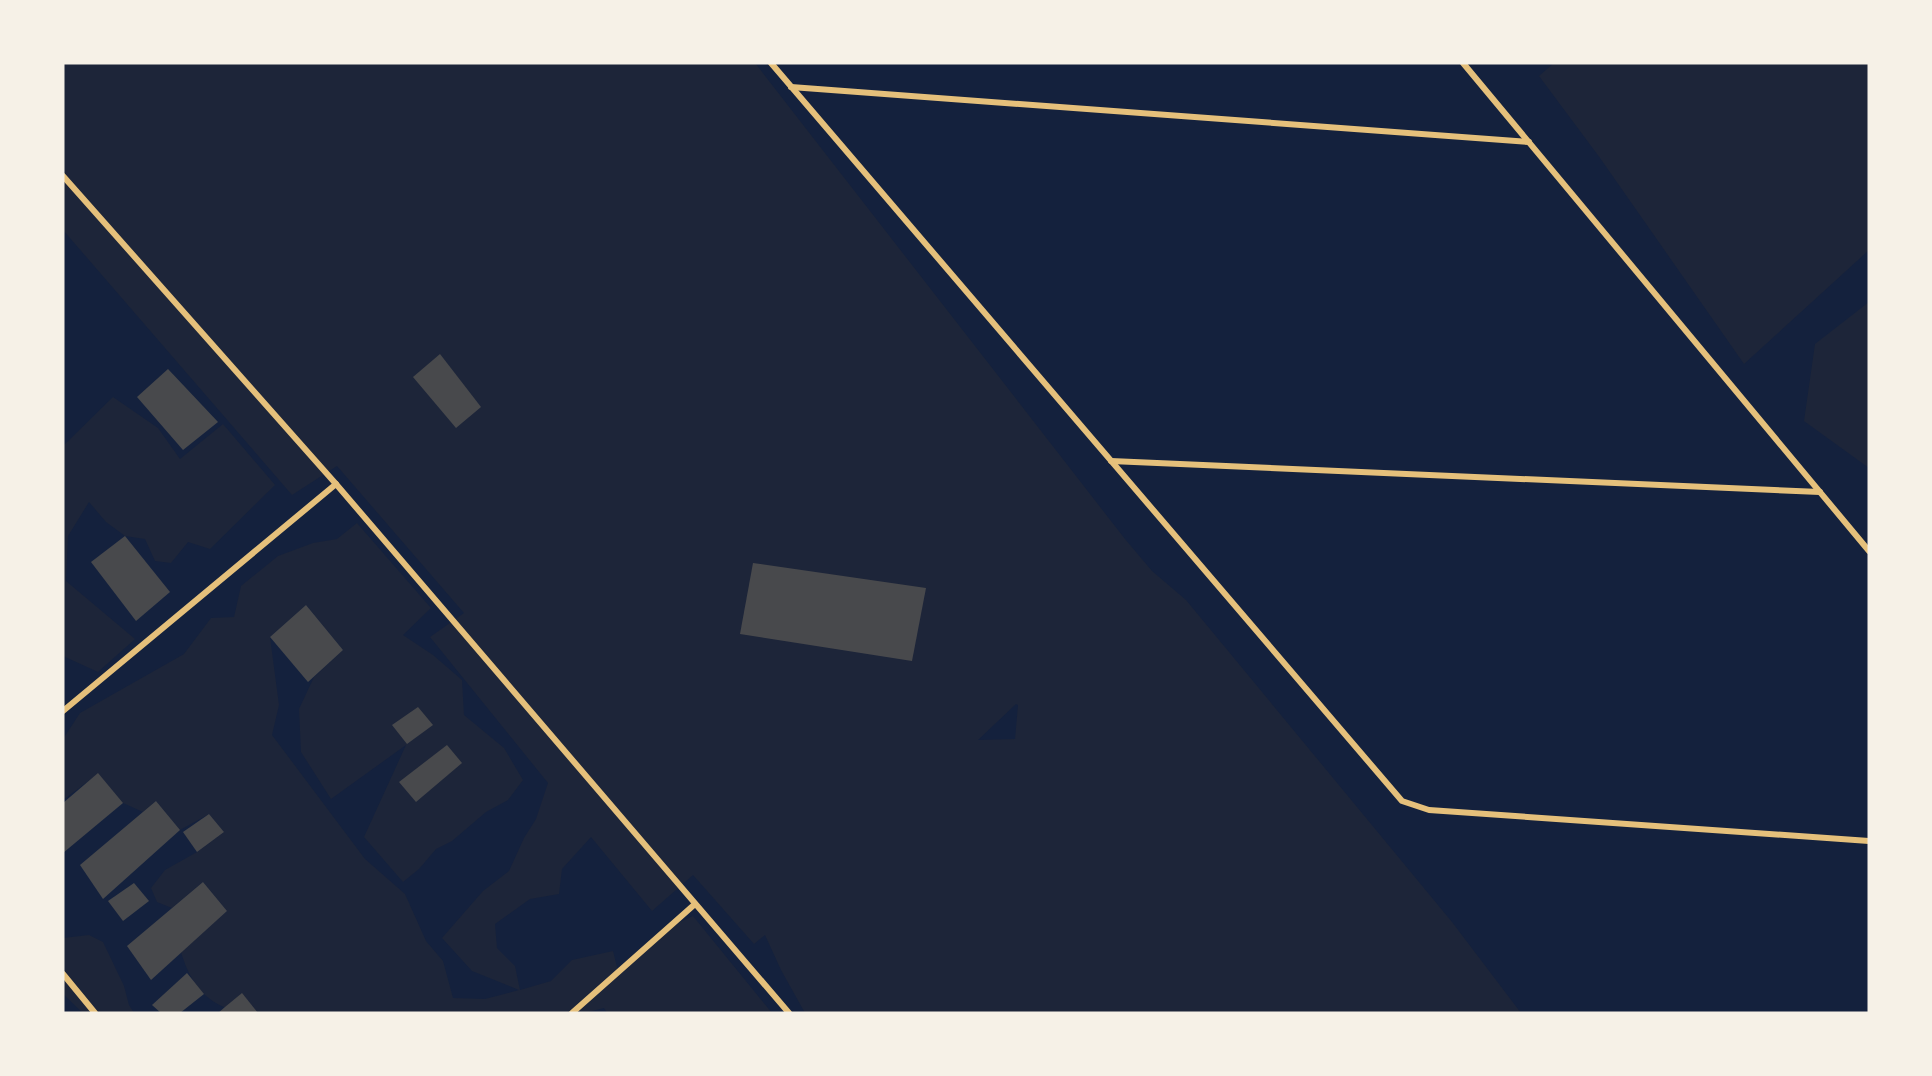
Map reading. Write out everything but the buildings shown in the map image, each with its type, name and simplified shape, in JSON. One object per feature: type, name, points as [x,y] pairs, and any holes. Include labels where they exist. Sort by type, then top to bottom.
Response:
[{"type":"street","points":[[771,63],[1402,801],[1429,810],[1869,841]]},
{"type":"street","points":[[1463,63],[1869,551]]},
{"type":"street","points":[[791,87],[1529,142]]},
{"type":"street","points":[[63,176],[336,484],[789,1013]]},
{"type":"street","points":[[1111,461],[1820,492]]},
{"type":"street","points":[[63,711],[336,484]]},
{"type":"street","points":[[572,1013],[695,904]]},
{"type":"street","points":[[63,974],[95,1013]]},
{"type":"shaded area","points":[[63,63],[755,63],[1125,539],[1152,571],[1186,600],[1452,922],[1521,1013],[805,1013],[765,935],[754,944],[693,875],[652,911],[591,837],[562,869],[559,894],[530,899],[495,924],[497,948],[515,966],[520,990],[551,981],[572,960],[613,951],[618,971],[669,927],[693,916],[772,1013],[607,1013],[604,1008],[584,1013],[258,1013],[232,1009],[216,1003],[196,985],[181,952],[227,911],[203,882],[172,908],[157,902],[151,888],[165,870],[197,852],[224,832],[209,814],[180,830],[156,801],[143,812],[123,803],[98,774],[63,800],[63,739],[80,713],[184,654],[211,618],[234,617],[241,586],[278,556],[313,543],[337,539],[357,523],[431,608],[403,635],[433,655],[462,680],[464,715],[504,748],[523,780],[508,800],[486,812],[452,841],[436,849],[419,869],[403,882],[364,837],[406,745],[331,799],[301,752],[299,709],[314,677],[343,650],[306,605],[270,637],[279,705],[272,735],[365,859],[405,894],[426,941],[443,961],[453,998],[485,999],[519,990],[472,971],[442,938],[483,891],[509,871],[524,838],[536,819],[548,783],[430,637],[464,613],[337,466],[292,495],[63,230]],"holes":[[[1016,704],[1018,705],[1015,739],[978,740]]]},
{"type":"shaded area","points":[[1554,63],[1869,63],[1869,250],[1744,364],[1600,158],[1539,76]]},
{"type":"shaded area","points":[[1869,302],[1869,468],[1804,421],[1815,344]]},
{"type":"shaded area","points":[[113,397],[158,428],[180,459],[223,424],[275,485],[210,549],[188,542],[171,563],[155,561],[145,539],[125,536],[106,522],[89,502],[68,536],[66,581],[135,639],[98,672],[63,656],[63,446]]},
{"type":"shaded area","points":[[89,935],[103,942],[134,1013],[83,1013],[63,994],[63,938]]}]
